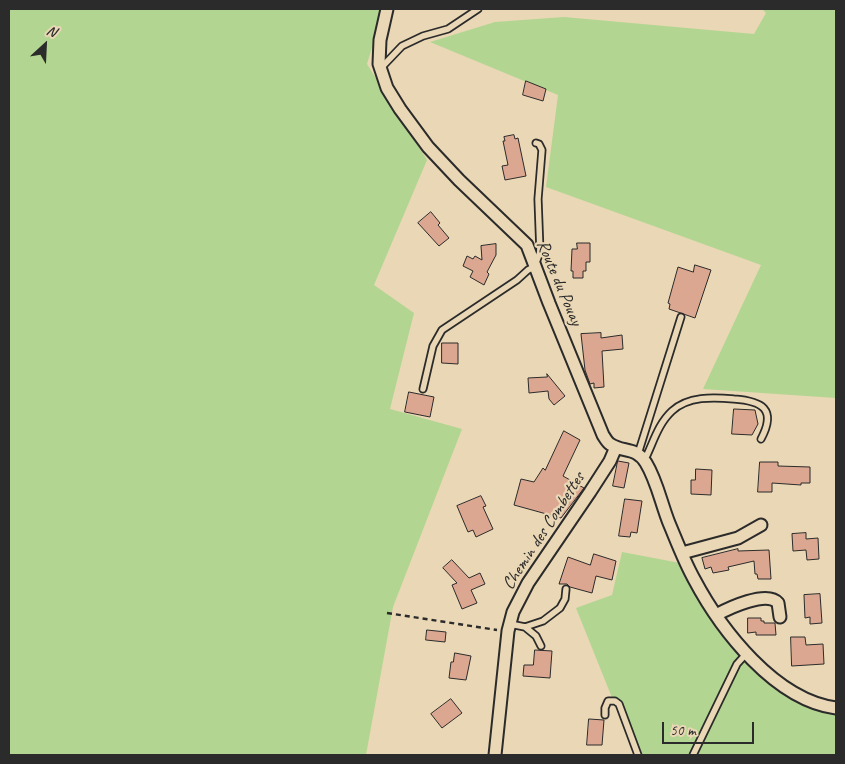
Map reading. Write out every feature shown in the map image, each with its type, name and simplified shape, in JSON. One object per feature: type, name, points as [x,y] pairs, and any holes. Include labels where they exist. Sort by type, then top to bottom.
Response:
[{"type":"street","name":"Route du Pouay","points":[[386,9],[380,40],[380,68],[387,88],[428,147],[459,180],[527,245],[603,435],[609,443],[616,447]]},
{"type":"street","points":[[616,447],[641,456],[652,473],[668,521],[693,579],[716,615],[747,653],[787,689],[806,700],[836,708]]},
{"type":"street","name":"Chemin des Combettes","points":[[495,755],[509,628],[519,599],[610,461],[616,447]]},
{"type":"street","points":[[682,553],[738,538],[761,525]]},
{"type":"street","points":[[716,615],[733,606],[765,597],[772,598],[778,603],[780,617]]},
{"type":"lane","points":[[380,68],[402,46],[423,36],[448,29],[478,9]]},
{"type":"lane","points":[[423,389],[433,346],[442,330],[516,280],[535,264],[537,260],[540,252],[538,199],[542,150],[539,144],[536,143]]},
{"type":"lane","points":[[681,317],[641,456],[647,455],[664,420],[673,410],[685,402],[698,399],[752,400],[760,404],[766,411],[768,418],[761,439]]},
{"type":"lane","points":[[509,628],[525,628],[543,621],[560,608],[565,599],[566,590]]},
{"type":"lane","points":[[525,628],[536,636],[541,646]]},
{"type":"lane","points":[[692,755],[737,664],[747,653]]},
{"type":"lane","points":[[606,715],[604,708],[608,701],[615,701],[619,704],[638,755]]},
{"type":"path","points":[[387,613],[509,628]]},
{"type":"green space","points":[[9,9],[384,9],[367,64],[427,160],[374,285],[414,313],[390,409],[462,429],[393,607],[366,755],[9,755]]},
{"type":"green space","points":[[762,9],[836,9],[836,398],[703,389],[761,265],[546,187],[558,95],[430,42],[495,22],[564,17],[754,34],[766,13]]},
{"type":"green space","points":[[622,552],[680,563],[770,682],[801,704],[836,713],[836,755],[635,755],[576,608],[612,595]]},
{"type":"building","points":[[526,81],[546,89],[543,101],[523,95]]},
{"type":"building","points":[[514,135],[515,139],[518,138],[526,176],[505,180],[502,166],[508,165],[503,141],[505,141],[504,137]]},
{"type":"building","points":[[431,212],[440,223],[438,225],[449,238],[439,246],[418,223]]},
{"type":"building","points":[[577,243],[590,243],[590,262],[586,262],[586,271],[583,271],[583,278],[573,278],[573,271],[571,271],[572,249],[577,249]]},
{"type":"building","points":[[496,244],[496,255],[487,272],[489,274],[484,285],[470,277],[473,271],[463,266],[467,256],[473,259],[475,256],[482,260],[481,246]]},
{"type":"building","points":[[695,265],[711,270],[695,318],[669,309],[670,304],[668,303],[678,267],[693,272]]},
{"type":"building","points":[[601,333],[601,338],[622,335],[623,349],[602,351],[604,387],[594,388],[594,383],[590,384],[585,370],[581,334]]},
{"type":"building","points":[[442,343],[458,343],[458,364],[442,363]]},
{"type":"building","points":[[547,374],[565,396],[554,405],[549,399],[548,391],[529,393],[528,378],[547,377]]},
{"type":"building","points":[[409,392],[434,397],[430,417],[405,412]]},
{"type":"building","points":[[734,409],[755,410],[758,424],[752,435],[732,434]]},
{"type":"building","points":[[564,431],[580,440],[563,476],[584,488],[561,518],[514,505],[521,479],[534,482],[543,468],[545,470]]},
{"type":"building","points":[[618,461],[629,463],[624,488],[613,486]]},
{"type":"building","points":[[760,462],[778,462],[778,466],[810,467],[810,483],[801,483],[801,485],[772,483],[772,492],[758,492]]},
{"type":"building","points":[[696,469],[712,470],[711,495],[691,494],[691,480],[695,480]]},
{"type":"building","points":[[481,496],[486,506],[483,507],[493,529],[476,537],[473,530],[468,532],[457,506]]},
{"type":"building","points":[[625,499],[642,501],[637,533],[631,532],[630,537],[619,536]]},
{"type":"building","points":[[806,533],[806,539],[818,538],[819,559],[807,560],[806,550],[793,551],[792,534]]},
{"type":"building","points":[[738,549],[738,551],[769,550],[771,579],[758,579],[757,574],[755,574],[754,561],[728,567],[729,570],[713,573],[711,567],[705,569],[702,558]]},
{"type":"building","points":[[594,554],[616,561],[612,580],[596,576],[592,593],[570,587],[567,584],[559,584],[568,557],[590,565]]},
{"type":"building","points":[[452,560],[469,578],[480,573],[485,584],[471,590],[477,603],[462,609],[452,585],[457,583],[443,568]]},
{"type":"building","points":[[820,594],[822,623],[810,624],[810,617],[805,618],[804,595]]},
{"type":"building","points":[[748,618],[761,618],[761,621],[764,621],[764,623],[775,623],[776,635],[756,635],[756,632],[748,633]]},
{"type":"building","points":[[427,630],[446,632],[445,642],[426,640]]},
{"type":"building","points":[[791,637],[805,637],[806,645],[823,644],[824,664],[792,666]]},
{"type":"building","points":[[535,650],[552,651],[550,678],[523,676],[524,665],[533,665]]},
{"type":"building","points":[[455,653],[471,656],[466,680],[449,678],[451,662],[453,662]]},
{"type":"building","points":[[451,699],[462,713],[442,728],[431,714]]},
{"type":"building","points":[[589,719],[604,720],[602,745],[587,745]]}]
